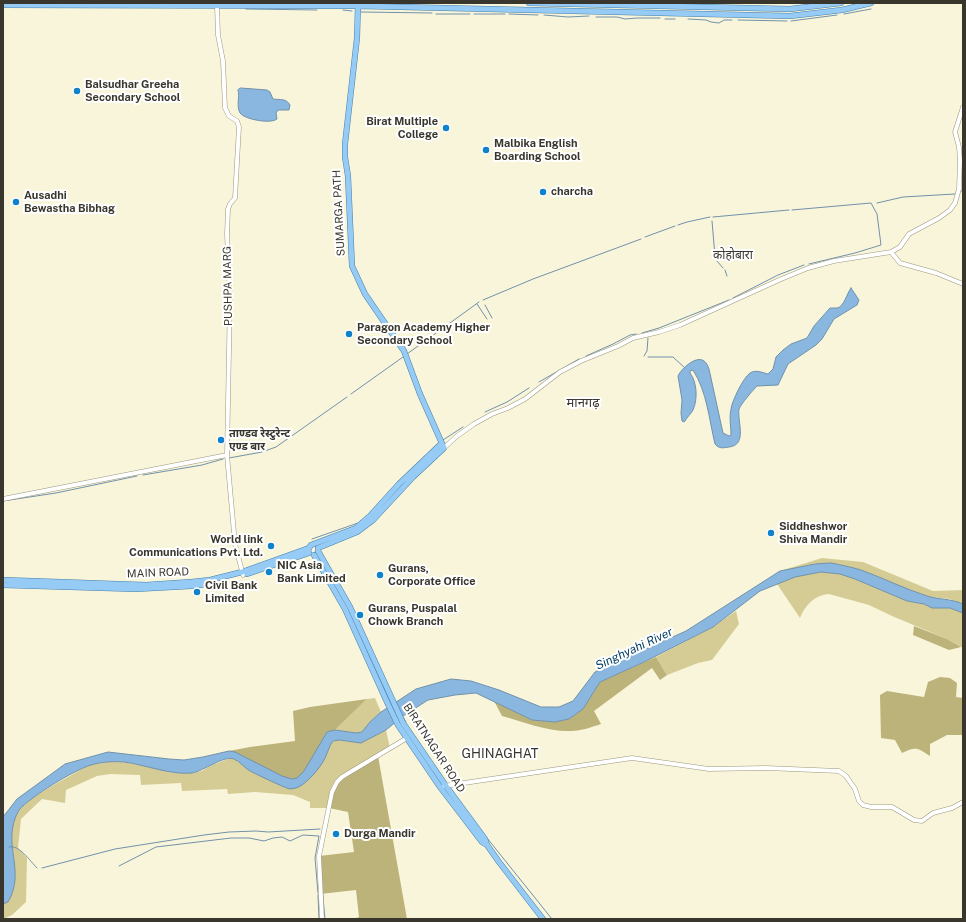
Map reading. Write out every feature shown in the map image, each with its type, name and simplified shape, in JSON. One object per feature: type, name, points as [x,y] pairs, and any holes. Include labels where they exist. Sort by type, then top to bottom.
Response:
[{"type":"main road","points":[[528,3],[790,9],[841,3]]},
{"type":"main road","points":[[3,5],[358,5],[790,16],[842,10],[872,3]]},
{"type":"main road","name":"SUMARGA PATH","points":[[358,5],[357,38],[345,144],[352,266],[365,294],[404,351],[420,394],[443,446]]},
{"type":"main road","name":"MAIN ROAD","points":[[3,585],[146,589],[204,585],[242,574],[313,550],[356,528],[370,516],[399,484],[443,446]]},
{"type":"main road","name":"BIRATNAGAR ROAD","points":[[313,550],[345,609],[407,738],[482,842],[487,845],[543,919]]},
{"type":"main road","name":"MAIN ROAD","points":[[3,580],[146,585],[210,580],[242,574]]},
{"type":"main road","name":"BIRATNAGAR ROAD","points":[[401,724],[443,787]]},
{"type":"street","name":"PUSHPA MARG","points":[[217,5],[218,35],[223,61],[225,108],[229,116],[237,121],[239,127],[235,198],[228,209],[227,234],[230,297],[227,455],[235,544],[242,574]]},
{"type":"street","points":[[443,446],[474,424],[525,399],[560,372],[633,338],[680,325],[808,268],[834,261],[889,252],[900,247],[909,234],[939,218],[950,210],[955,203],[959,189],[960,152],[955,132],[963,107]]},
{"type":"street","points":[[889,252],[900,263],[936,273],[963,284]]},
{"type":"street","points":[[3,499],[227,455]]},
{"type":"street","points":[[322,919],[319,856],[332,792],[337,782],[342,777],[407,738]]},
{"type":"street","points":[[443,787],[632,758],[709,769],[766,768],[839,771],[846,776],[855,789],[858,801],[863,805],[871,807],[892,807],[914,820],[919,821],[963,802]]},
{"type":"shaded area","points":[[822,558],[863,562],[933,591],[963,590],[963,604],[950,599],[930,597],[903,588],[861,570],[815,564],[780,571]]},
{"type":"shaded area","points":[[821,572],[840,574],[855,579],[907,601],[924,604],[932,608],[950,608],[963,613],[963,648],[947,639],[869,605],[829,594],[819,596],[811,602],[800,618],[777,584],[795,577]]},
{"type":"shaded area","points":[[736,611],[739,624],[712,660],[698,663],[667,675],[656,657],[713,627]]},
{"type":"shaded area","points":[[914,626],[947,639],[961,647],[949,650],[913,635]]},
{"type":"shaded area","points":[[656,657],[667,675],[660,680],[652,668],[594,711],[601,724],[586,729],[562,731],[527,724],[502,716],[494,701],[532,720],[555,722],[569,719],[583,709],[600,682]]},
{"type":"shaded area","points":[[940,677],[950,678],[957,683],[956,697],[963,698],[963,735],[947,735],[930,744],[930,756],[917,749],[911,749],[902,753],[895,740],[881,738],[880,695],[887,691],[924,697],[928,682]]},
{"type":"shaded area","points":[[375,698],[381,712],[362,732],[356,733],[335,730],[367,699]]},
{"type":"shaded area","points":[[367,699],[335,730],[327,732],[310,762],[298,777],[293,779],[285,777],[245,757],[229,751],[295,741],[293,711],[310,707]]},
{"type":"shaded area","points":[[386,730],[390,748],[342,777],[329,808],[310,808],[310,802],[293,795],[255,792],[228,794],[227,789],[182,791],[181,783],[141,785],[140,775],[110,774],[97,776],[66,790],[65,803],[42,799],[21,819],[18,848],[27,858],[26,902],[12,915],[3,919],[3,904],[8,902],[14,873],[7,840],[10,824],[19,810],[32,798],[89,765],[108,762],[122,762],[152,767],[173,773],[192,773],[202,771],[212,765],[228,759],[234,759],[251,771],[269,779],[325,758],[329,746],[336,740],[352,742],[361,741]]},
{"type":"shaded area","points":[[378,756],[407,919],[353,919],[359,917],[356,890],[320,894],[319,856],[354,852],[348,812],[329,808],[337,782]]},
{"type":"water","points":[[241,88],[267,90],[270,92],[273,99],[287,101],[290,105],[289,110],[278,110],[276,113],[277,119],[270,121],[247,118],[240,113],[239,110],[238,90]]},
{"type":"water","points":[[851,288],[859,300],[857,305],[834,319],[822,339],[816,345],[788,364],[778,385],[757,386],[742,404],[739,409],[740,437],[735,445],[721,448],[715,444],[705,396],[693,370],[690,371],[690,373],[694,381],[696,391],[695,406],[684,422],[682,421],[682,400],[678,376],[682,370],[693,361],[701,360],[708,365],[723,433],[729,436],[731,435],[730,416],[733,401],[747,376],[755,371],[768,374],[773,369],[776,357],[791,344],[807,338],[814,326],[830,308],[837,308],[842,305]]},
{"type":"water","points":[[831,563],[861,570],[927,596],[963,604],[963,613],[950,608],[932,608],[924,604],[907,601],[855,579],[840,574],[821,572],[795,577],[760,591],[713,627],[644,662],[600,682],[583,709],[569,719],[555,722],[532,720],[476,693],[428,700],[403,716],[386,730],[361,743],[339,740],[333,741],[317,771],[300,786],[291,789],[283,787],[252,772],[236,760],[230,758],[219,761],[192,773],[175,773],[124,762],[107,762],[91,765],[74,772],[53,784],[32,798],[19,810],[14,822],[12,834],[15,879],[13,890],[8,902],[3,904],[3,817],[17,799],[65,764],[108,752],[184,760],[229,751],[235,752],[282,776],[292,779],[297,778],[304,771],[327,732],[335,730],[356,733],[362,732],[381,712],[416,689],[451,679],[471,681],[499,690],[541,707],[559,707],[573,701],[595,672],[686,631],[780,571],[815,564]]},
{"type":"waterway","points":[[246,9],[317,10]]},
{"type":"waterway","points":[[844,14],[871,9]]},
{"type":"waterway","points":[[343,10],[352,11]]},
{"type":"waterway","points":[[361,12],[432,13]]},
{"type":"waterway","points":[[436,14],[470,14]]},
{"type":"waterway","points":[[474,14],[505,14]]},
{"type":"waterway","points":[[509,14],[538,15]]},
{"type":"waterway","points":[[544,15],[568,17],[589,16]]},
{"type":"waterway","points":[[791,21],[837,15]]},
{"type":"waterway","points":[[596,17],[617,17],[625,19],[660,18]]},
{"type":"waterway","points":[[665,19],[675,19]]},
{"type":"waterway","points":[[688,19],[706,20],[719,23],[724,20],[732,20]]},
{"type":"waterway","points":[[738,20],[787,21]]},
{"type":"waterway","points":[[877,203],[903,197],[955,194]]},
{"type":"waterway","points":[[792,210],[871,203],[877,214],[881,245],[809,264]]},
{"type":"waterway","points":[[713,217],[789,210]]},
{"type":"waterway","points":[[678,225],[710,217]]},
{"type":"waterway","points":[[712,221],[715,256],[723,268]]},
{"type":"waterway","points":[[645,237],[675,226]]},
{"type":"waterway","points":[[483,300],[533,279],[641,239]]},
{"type":"waterway","points":[[733,298],[778,275],[804,265]]},
{"type":"waterway","points":[[725,270],[727,276]]},
{"type":"waterway","points":[[642,333],[659,328],[729,300]]},
{"type":"waterway","points":[[407,354],[479,302]]},
{"type":"waterway","points":[[477,304],[487,319]]},
{"type":"waterway","points":[[485,305],[492,318]]},
{"type":"waterway","points":[[586,356],[630,335],[636,334]]},
{"type":"waterway","points":[[644,356],[647,351],[648,338]]},
{"type":"waterway","points":[[351,394],[403,357]]},
{"type":"waterway","points":[[648,357],[673,357],[685,368]]},
{"type":"waterway","points":[[539,382],[579,359]]},
{"type":"waterway","points":[[485,412],[507,402],[529,388]]},
{"type":"waterway","points":[[229,458],[262,452],[276,447],[347,397]]},
{"type":"waterway","points":[[443,440],[463,427]]},
{"type":"waterway","points":[[143,475],[202,465],[223,459]]},
{"type":"waterway","points":[[3,501],[56,493],[137,476]]},
{"type":"waterway","points":[[371,512],[375,507]]},
{"type":"waterway","points":[[312,539],[358,523],[362,520]]},
{"type":"waterway","points":[[403,717],[406,722]]},
{"type":"waterway","points":[[42,868],[115,849],[204,835],[229,832],[268,832],[320,829]]},
{"type":"waterway","points":[[119,866],[156,847],[231,838],[249,838],[264,841],[282,837],[290,841],[303,835],[319,836],[315,858],[318,893]]},
{"type":"waterway","points":[[487,838],[552,919]]},
{"type":"waterway","points":[[9,847],[20,850],[37,868]]},
{"type":"waterway","points":[[322,886],[325,919]]},
{"type":"waterway","points":[[318,895],[319,919]]},
{"type":"place","name":"Balsudhar Greeha Secondary School","points":[[77,91]]},
{"type":"place","name":"Birat Multiple College","points":[[446,128]]},
{"type":"place","name":"Malbika English Boarding School","points":[[486,150]]},
{"type":"place","name":"charcha","points":[[543,192]]},
{"type":"place","name":"Ausadhi Bewastha Bibhag","points":[[16,202]]},
{"type":"place","name":"Paragon Academy Higher Secondary School","points":[[349,334]]},
{"type":"place","name":"ताण्डव रेस्टुरेन्ट एण्ड बार","points":[[221,440]]},
{"type":"place","name":"Siddheshwor Shiva Mandir","points":[[771,533]]},
{"type":"place","name":"World link Communications Pvt. Ltd.","points":[[271,546]]},
{"type":"place","name":"NIC Asia Bank Limited","points":[[269,572]]},
{"type":"place","name":"Gurans, Corporate Office","points":[[380,575]]},
{"type":"place","name":"Civil Bank Limited","points":[[197,592]]},
{"type":"place","name":"Gurans, Puspalal Chowk Branch","points":[[360,615]]},
{"type":"place","name":"Durga Mandir","points":[[336,834]]},
{"type":"district","name":"कोहोबारा","points":[[733,255]]},
{"type":"district","name":"मानगढ़","points":[[583,403]]},
{"type":"district","name":"GHINAGHAT","points":[[500,754]]},
{"type":"water label","name":"Singhyahi River","points":[[634,649]]}]
